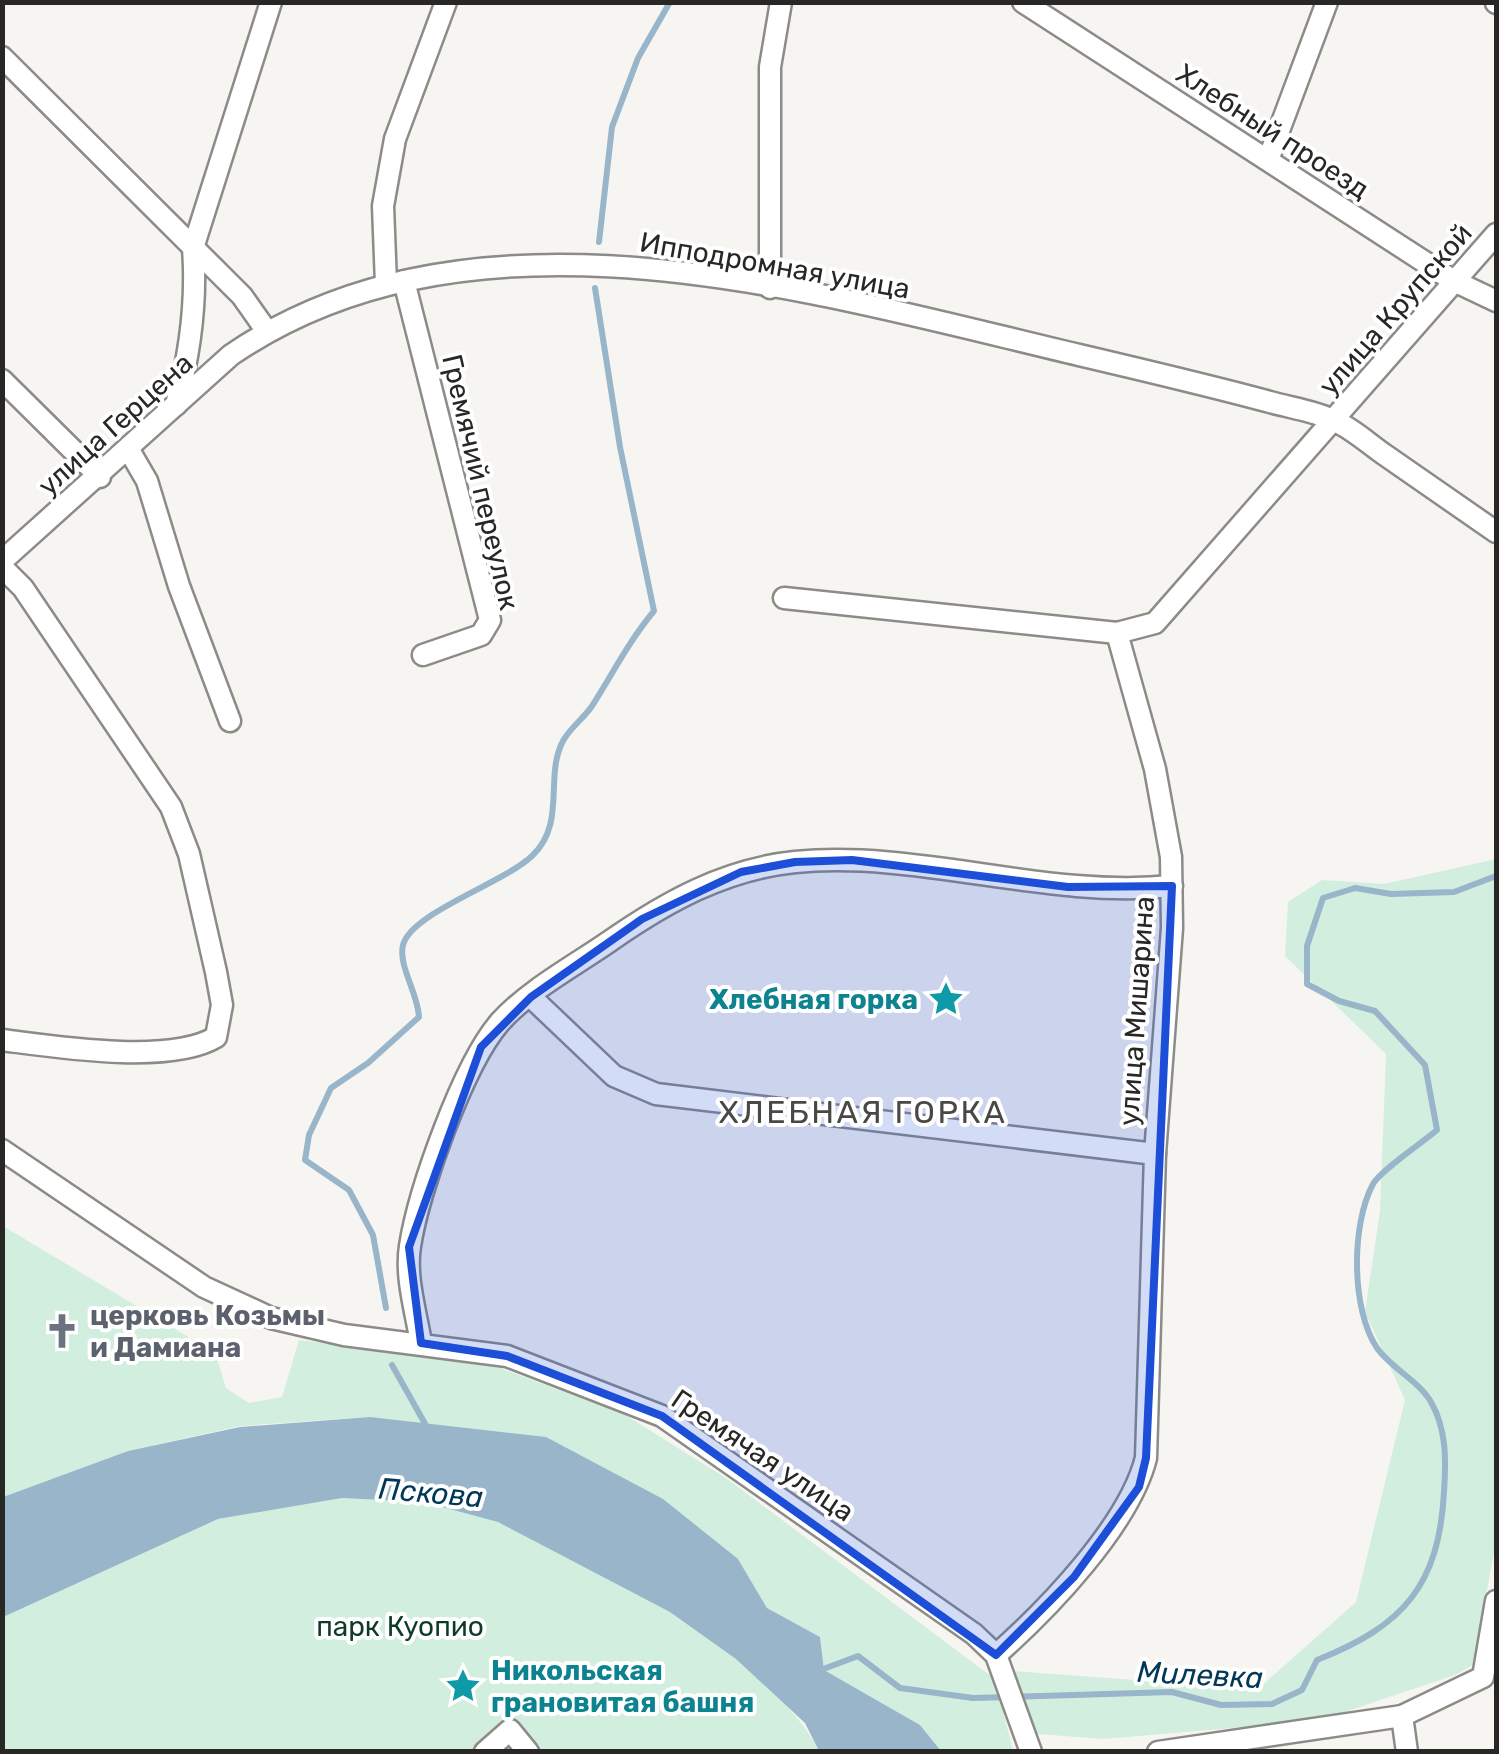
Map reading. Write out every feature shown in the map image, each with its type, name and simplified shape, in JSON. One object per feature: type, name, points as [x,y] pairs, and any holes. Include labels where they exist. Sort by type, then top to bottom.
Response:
[{"type":"street","points":[[176,407],[186,367],[196,282],[194,248],[272,2]]},
{"type":"street","name":"Гремячий переулок","points":[[424,656],[481,634],[490,620],[395,282],[383,206],[395,139],[446,2]]},
{"type":"street","points":[[770,288],[770,68],[781,2]]},
{"type":"street","name":"Хлебный проезд","points":[[1023,2],[1454,281],[1496,301]]},
{"type":"street","points":[[1268,160],[1327,2]]},
{"type":"street","points":[[2,57],[242,296],[266,330]]},
{"type":"street","name":"улица Крупской","points":[[1334,420],[1496,234]]},
{"type":"street","name":"Ипподромная улица","points":[[266,330],[395,282],[455,271],[628,267],[770,288],[918,316],[1334,420],[1496,532]]},
{"type":"street","name":"улица Герцена","points":[[2,564],[231,354],[266,330]]},
{"type":"street","points":[[2,380],[100,478]]},
{"type":"street","points":[[784,598],[1117,633],[1155,623],[1334,420]]},
{"type":"street","points":[[128,450],[146,481],[179,586],[230,720]]},
{"type":"street","points":[[2,564],[24,588],[172,807],[189,854],[222,1005],[216,1038],[188,1049],[88,1051],[2,1040]]},
{"type":"street","name":"улица Мишарина","points":[[1000,1664],[1074,1577],[1139,1487],[1146,1458],[1155,1154],[1172,857],[1155,770],[1117,633]]},
{"type":"street","points":[[414,1342],[409,1247],[481,1047],[502,1020],[530,997],[642,919],[692,890],[741,872],[795,862],[852,860],[1068,887],[1127,890],[1172,886]]},
{"type":"street","points":[[530,997],[614,1076],[656,1094],[1155,1154]]},
{"type":"street","name":"Гремячая улица","points":[[2,1150],[204,1287],[271,1318],[344,1335],[507,1356],[662,1416],[974,1634],[1000,1664]]},
{"type":"street","points":[[1158,1752],[1402,1716],[1483,1677],[1496,1602]]},
{"type":"street","points":[[1000,1664],[1029,1746]]},
{"type":"street","points":[[1402,1716],[1406,1752]]},
{"type":"street","points":[[485,1752],[510,1730],[528,1752]]},
{"type":"highlighted area","points":[[852,860],[1068,887],[1172,886],[1146,1458],[1139,1487],[1074,1577],[996,1655],[662,1416],[507,1356],[421,1343],[409,1247],[481,1047],[531,997],[642,919],[741,872],[795,862]]},
{"type":"green space","points":[[1496,859],[1496,1542],[1473,1665],[1455,1675],[1318,1721],[1103,1739],[1037,1734],[1013,1671],[1258,1689],[1356,1602],[1405,1400],[1365,1312],[1380,1211],[1386,1054],[1285,956],[1288,902],[1322,880],[1384,884]]},
{"type":"green space","points":[[3,1226],[215,1353],[226,1388],[249,1403],[282,1397],[299,1340],[492,1365],[622,1413],[726,1478],[995,1679],[1013,1751],[941,1751],[920,1725],[824,1670],[820,1637],[767,1608],[738,1559],[370,1417],[240,1426],[128,1451],[3,1497]]},
{"type":"green space","name":"парк Куопио","points":[[342,1498],[442,1506],[481,1516],[584,1562],[723,1648],[795,1716],[819,1751],[3,1751],[2,1617],[218,1519]]},
{"type":"water","name":"Пскова","points":[[370,1417],[546,1437],[663,1499],[738,1559],[767,1608],[820,1637],[824,1670],[920,1725],[941,1751],[819,1751],[805,1723],[736,1659],[670,1612],[498,1522],[424,1502],[342,1498],[218,1519],[3,1617],[3,1497],[128,1451],[240,1427]]},
{"type":"waterway","points":[[599,242],[612,127],[638,58],[670,2]]},
{"type":"waterway","points":[[386,1308],[373,1235],[349,1190],[305,1160],[309,1135],[331,1088],[368,1063],[419,1017],[402,953],[410,933],[439,910],[518,867],[543,843],[552,814],[555,769],[563,741],[592,706],[654,611],[620,447],[595,288]]},
{"type":"waterway","name":"Милевка","points":[[818,1671],[858,1656],[900,1688],[973,1698],[1172,1692],[1221,1705],[1272,1704],[1302,1690],[1317,1660],[1372,1633],[1411,1598],[1424,1578],[1441,1525],[1443,1435],[1426,1394],[1383,1355],[1368,1331],[1359,1290],[1358,1244],[1366,1201],[1377,1178],[1437,1130],[1425,1065],[1375,1011],[1339,1001],[1307,984],[1307,946],[1323,898],[1355,888],[1391,894],[1454,892],[1496,876]]},
{"type":"waterway","points":[[392,1365],[428,1429]]},
{"type":"place","name":"Хлебная горка","points":[[946,999]]},
{"type":"place","name":"церковь Козьмы и Дамиана","points":[[62,1331]]},
{"type":"place","name":"Никольская грановитая башня","points":[[463,1686]]},
{"type":"district","name":"ХЛЕБНАЯ ГОРКА","points":[[863,1112]]}]
